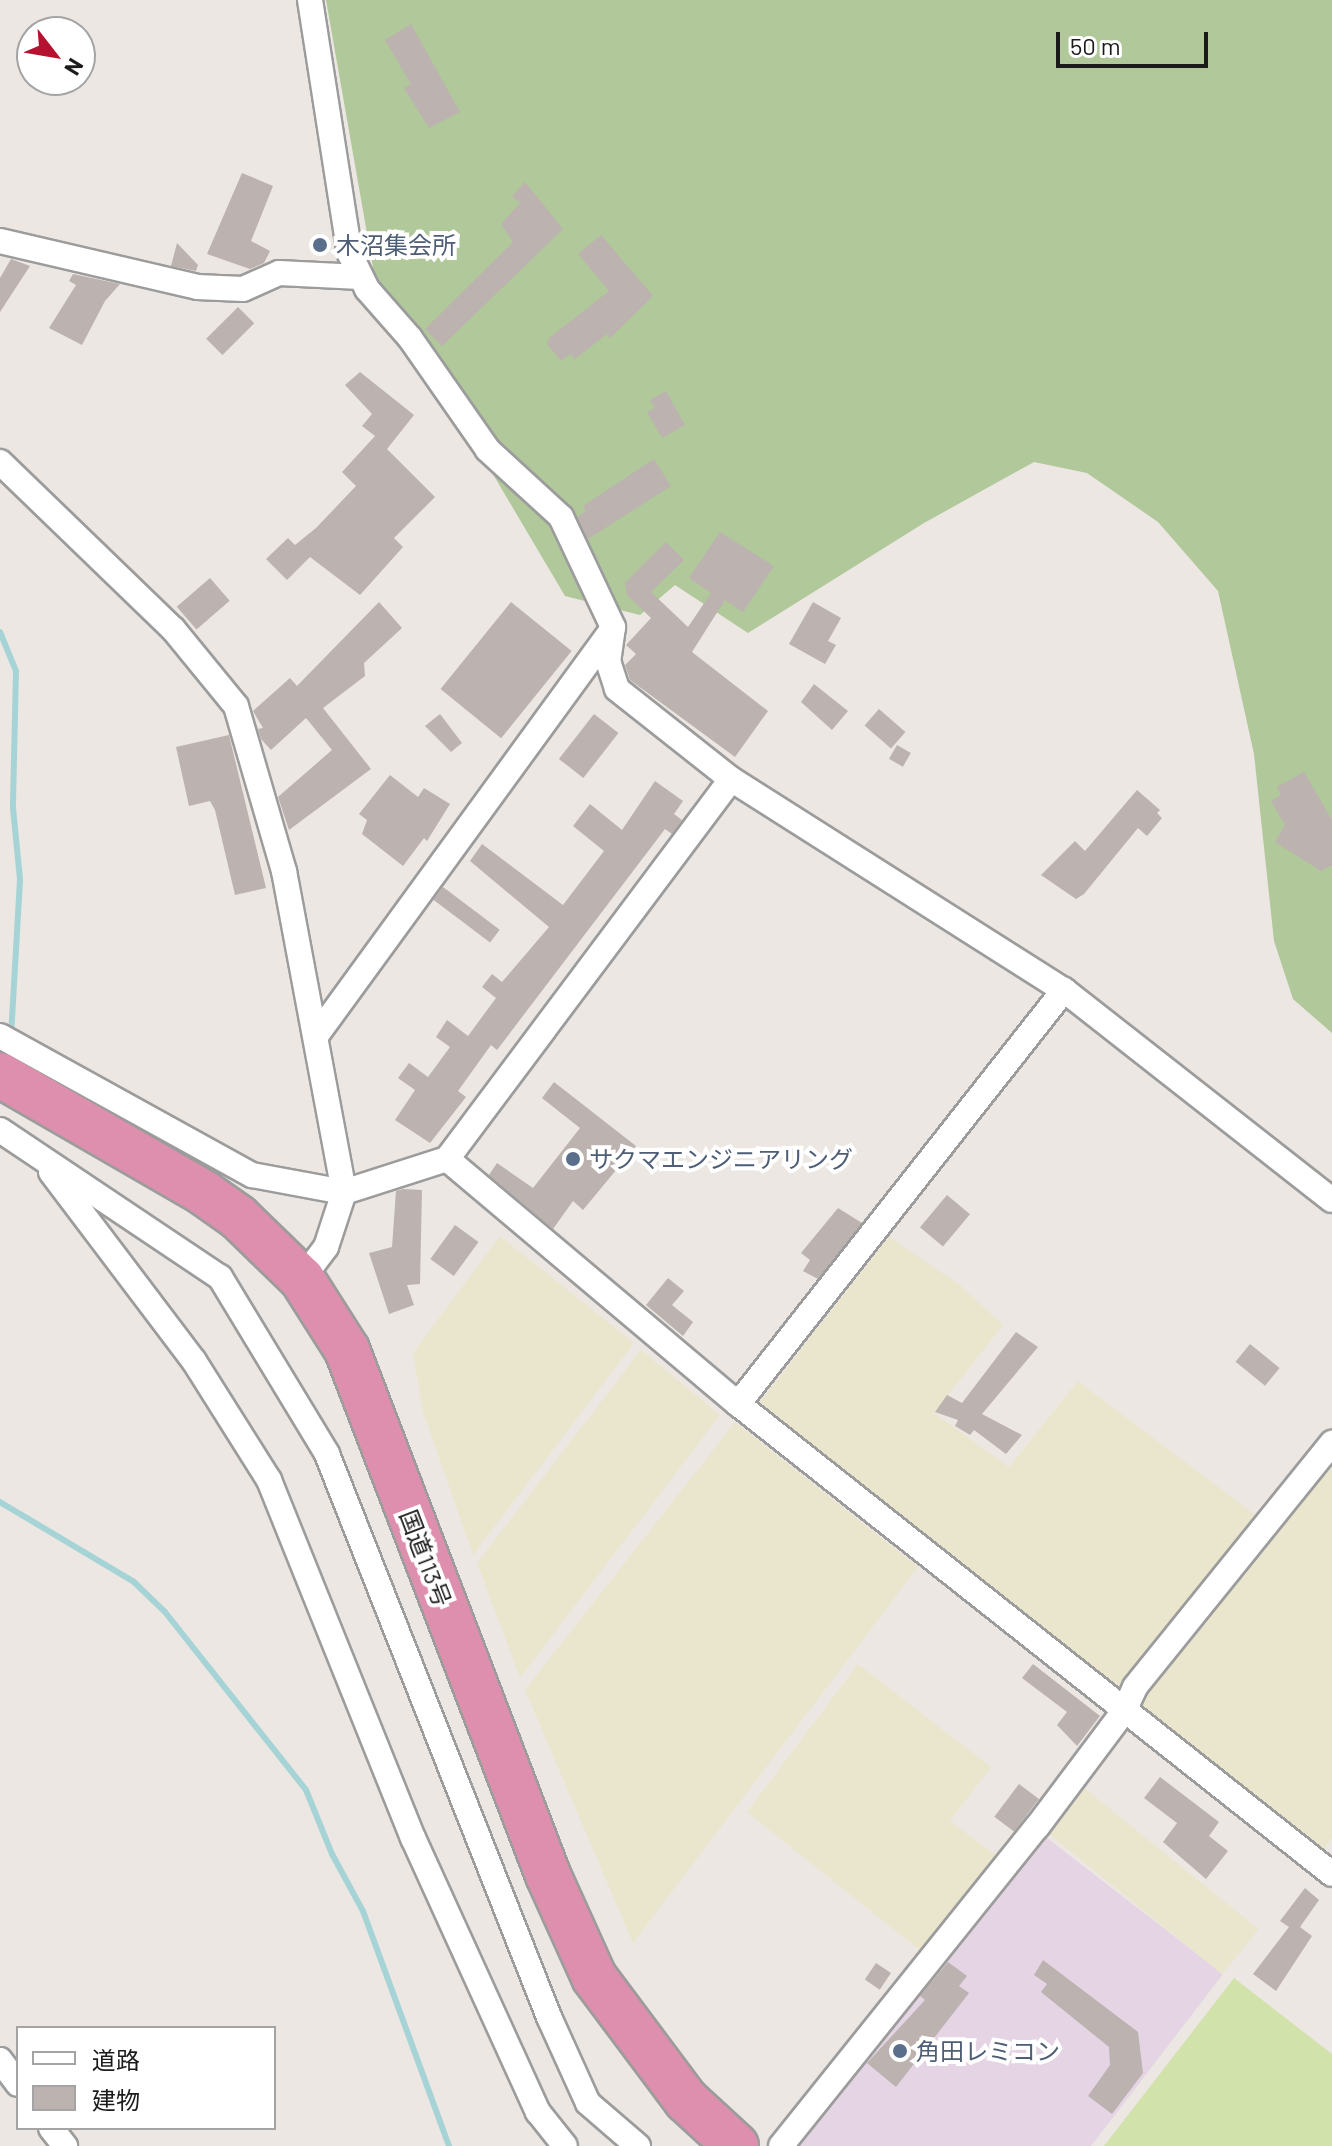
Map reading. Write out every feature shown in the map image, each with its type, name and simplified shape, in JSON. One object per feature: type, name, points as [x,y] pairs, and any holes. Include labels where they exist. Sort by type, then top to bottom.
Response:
[{"type":"highway","name":"国道113号","points":[[11,1062],[238,1217],[302,1279],[347,1350],[548,1875],[594,1977],[686,2100],[736,2146]]},
{"type":"street","points":[[310,0],[350,254],[360,277],[410,338],[488,450],[561,517],[613,627],[608,661],[617,689],[731,779],[1064,990],[1332,1200]]},
{"type":"street","points":[[0,241],[197,287],[243,289],[279,273],[360,277]]},
{"type":"street","points":[[0,462],[173,629],[236,706],[284,871],[344,1192],[326,1247],[302,1279]]},
{"type":"street","points":[[316,1036],[613,627]]},
{"type":"street","points":[[0,1036],[11,1062],[252,1175],[344,1192],[447,1159],[731,779]]},
{"type":"street","points":[[738,1404],[1064,990]]},
{"type":"street","points":[[0,1130],[35,1151],[163,1244],[220,1277],[327,1454],[549,2017],[588,2103],[638,2146]]},
{"type":"street","points":[[35,1151],[194,1361],[269,1480],[413,1838],[538,2112],[565,2146]]},
{"type":"street","points":[[447,1159],[738,1404],[1332,1874]]},
{"type":"street","points":[[781,2146],[1124,1711],[1135,1687],[1332,1443]]},
{"type":"street","points":[[0,2060],[16,2081]]},
{"type":"street","points":[[53,2130],[65,2146]]},
{"type":"shaded area","points":[[500,1236],[634,1343],[473,1555],[423,1412],[413,1353]]},
{"type":"shaded area","points":[[889,1237],[960,1285],[1003,1325],[934,1413],[1009,1467],[1078,1381],[1258,1517],[1119,1693],[756,1407]]},
{"type":"shaded area","points":[[641,1350],[720,1415],[520,1678],[477,1563]]},
{"type":"shaded area","points":[[735,1422],[918,1567],[633,1943],[525,1690]]},
{"type":"shaded area","points":[[1332,1459],[1332,1838],[1324,1849],[1142,1707],[1145,1695]]},
{"type":"shaded area","points":[[858,1664],[991,1767],[950,1821],[998,1857],[922,1952],[747,1812]]},
{"type":"shaded area","points":[[1083,1787],[1259,1929],[1222,1974],[1046,1832]]},
{"type":"shaded area","points":[[1047,1838],[1223,1974],[1091,2146],[800,2146]]},
{"type":"green space","points":[[326,0],[1332,0],[1332,1033],[1293,999],[1274,941],[1254,754],[1218,591],[1158,522],[1087,473],[1034,462],[924,523],[748,633],[675,585],[640,615],[565,596],[374,273]]},
{"type":"green space","points":[[1234,1978],[1332,2054],[1332,2146],[1104,2146]]},
{"type":"building","points":[[411,24],[460,112],[429,128],[404,88],[411,84],[385,40]]},
{"type":"building","points":[[242,173],[273,186],[251,241],[270,251],[264,263],[250,269],[207,254]]},
{"type":"building","points":[[525,182],[563,229],[442,346],[425,329],[513,242],[501,224],[520,203],[512,196]]},
{"type":"building","points":[[601,235],[653,296],[610,338],[607,334],[575,359],[570,354],[561,361],[547,344],[549,338],[609,291],[578,254]]},
{"type":"building","points":[[177,243],[198,265],[196,271],[171,266]]},
{"type":"building","points":[[11,259],[30,266],[0,312],[0,278]]},
{"type":"building","points":[[73,274],[120,284],[105,301],[82,345],[49,328],[76,285],[69,281]]},
{"type":"building","points":[[238,307],[254,323],[222,355],[206,339]]},
{"type":"building","points":[[360,372],[414,415],[387,449],[435,497],[394,538],[403,547],[360,595],[310,557],[287,580],[266,559],[288,538],[295,545],[316,528],[356,486],[342,472],[375,436],[362,426],[372,414],[345,385]]},
{"type":"building","points":[[666,391],[685,425],[662,438],[647,412],[655,408],[650,400]]},
{"type":"building","points":[[654,459],[671,486],[588,539],[577,517],[586,511],[583,506]]},
{"type":"building","points":[[720,532],[774,566],[743,612],[725,600],[692,652],[768,711],[735,757],[630,680],[625,665],[636,654],[626,645],[651,618],[627,595],[625,583],[666,542],[684,560],[651,592],[688,627],[711,593],[689,578]]},
{"type":"building","points":[[210,578],[230,601],[196,630],[177,607]]},
{"type":"building","points":[[379,602],[402,628],[364,663],[365,676],[323,708],[371,769],[289,830],[278,797],[332,750],[306,718],[271,750],[261,739],[258,729],[263,728],[253,711],[290,678],[297,686]]},
{"type":"building","points":[[511,602],[572,651],[501,738],[441,689]]},
{"type":"building","points":[[813,602],[841,618],[828,641],[836,645],[825,664],[789,644]]},
{"type":"building","points":[[814,684],[848,711],[832,730],[801,702]]},
{"type":"building","points":[[879,709],[905,732],[891,749],[865,726]]},
{"type":"building","points":[[440,714],[462,743],[451,752],[425,726]]},
{"type":"building","points":[[594,714],[618,733],[583,778],[559,759]]},
{"type":"building","points":[[229,735],[266,888],[235,895],[215,810],[210,801],[189,806],[176,747]]},
{"type":"building","points":[[897,745],[911,753],[903,767],[889,759]]},
{"type":"building","points":[[1304,772],[1332,820],[1332,865],[1321,871],[1275,842],[1285,825],[1271,801],[1281,795],[1277,787]]},
{"type":"building","points":[[390,775],[418,797],[424,788],[450,804],[427,841],[424,838],[403,866],[362,834],[367,820],[359,814]]},
{"type":"building","points":[[655,781],[683,801],[674,814],[682,820],[672,834],[665,829],[497,1050],[491,1045],[458,1091],[466,1097],[430,1143],[395,1120],[415,1090],[398,1078],[409,1063],[428,1077],[450,1047],[436,1037],[447,1020],[468,1036],[496,998],[482,987],[492,974],[502,982],[549,927],[470,861],[482,844],[563,905],[604,851],[573,826],[590,804],[622,830]]},
{"type":"building","points":[[1137,790],[1160,810],[1157,813],[1162,818],[1147,836],[1138,828],[1084,894],[1076,899],[1041,875],[1075,841],[1085,851]]},
{"type":"building","points":[[443,887],[500,930],[490,943],[433,900]]},
{"type":"building","points":[[554,1082],[636,1146],[583,1210],[573,1201],[553,1229],[489,1175],[497,1163],[533,1188],[580,1128],[542,1098]]},
{"type":"building","points":[[422,1190],[420,1284],[407,1285],[414,1305],[389,1314],[369,1253],[392,1247],[396,1191]]},
{"type":"building","points":[[947,1195],[970,1214],[943,1246],[920,1227]]},
{"type":"building","points":[[838,1208],[862,1223],[818,1279],[803,1271],[810,1260],[801,1253]]},
{"type":"building","points":[[455,1225],[478,1242],[454,1276],[430,1259]]},
{"type":"building","points":[[668,1278],[684,1291],[672,1305],[693,1322],[683,1336],[646,1305]]},
{"type":"building","points":[[1016,1332],[1038,1347],[982,1414],[1022,1435],[1006,1454],[974,1430],[970,1435],[955,1426],[958,1420],[935,1412],[947,1395],[962,1403]]},
{"type":"building","points":[[1250,1344],[1280,1368],[1265,1386],[1236,1362]]},
{"type":"building","points":[[1033,1664],[1100,1716],[1077,1746],[1057,1725],[1067,1712],[1022,1678]]},
{"type":"building","points":[[1160,1777],[1219,1822],[1209,1836],[1228,1851],[1206,1879],[1163,1842],[1177,1823],[1144,1798]]},
{"type":"building","points":[[1019,1784],[1039,1799],[1014,1832],[994,1817]]},
{"type":"building","points":[[1305,1888],[1319,1900],[1300,1927],[1312,1936],[1276,1991],[1253,1974],[1289,1927],[1280,1921]]},
{"type":"building","points":[[1043,1960],[1138,2032],[1143,2073],[1112,2114],[1088,2096],[1110,2065],[1109,2047],[1041,1992],[1047,1984],[1034,1975]]},
{"type":"building","points":[[948,1962],[967,1976],[959,1986],[969,1993],[896,2087],[867,2063],[925,2000],[920,1996]]},
{"type":"building","points":[[876,1963],[891,1973],[880,1990],[865,1980]]},
{"type":"waterway","points":[[0,632],[16,671],[13,808],[20,880],[11,1037]]},
{"type":"waterway","points":[[0,1502],[134,1582],[165,1612],[306,1790],[332,1854],[363,1911],[449,2146]]},
{"type":"place","name":"木沼集会所","points":[[320,245]]},
{"type":"place","name":"サクマエンジニアリング","points":[[573,1159]]},
{"type":"place","name":"角田レミコン","points":[[900,2051]]}]
